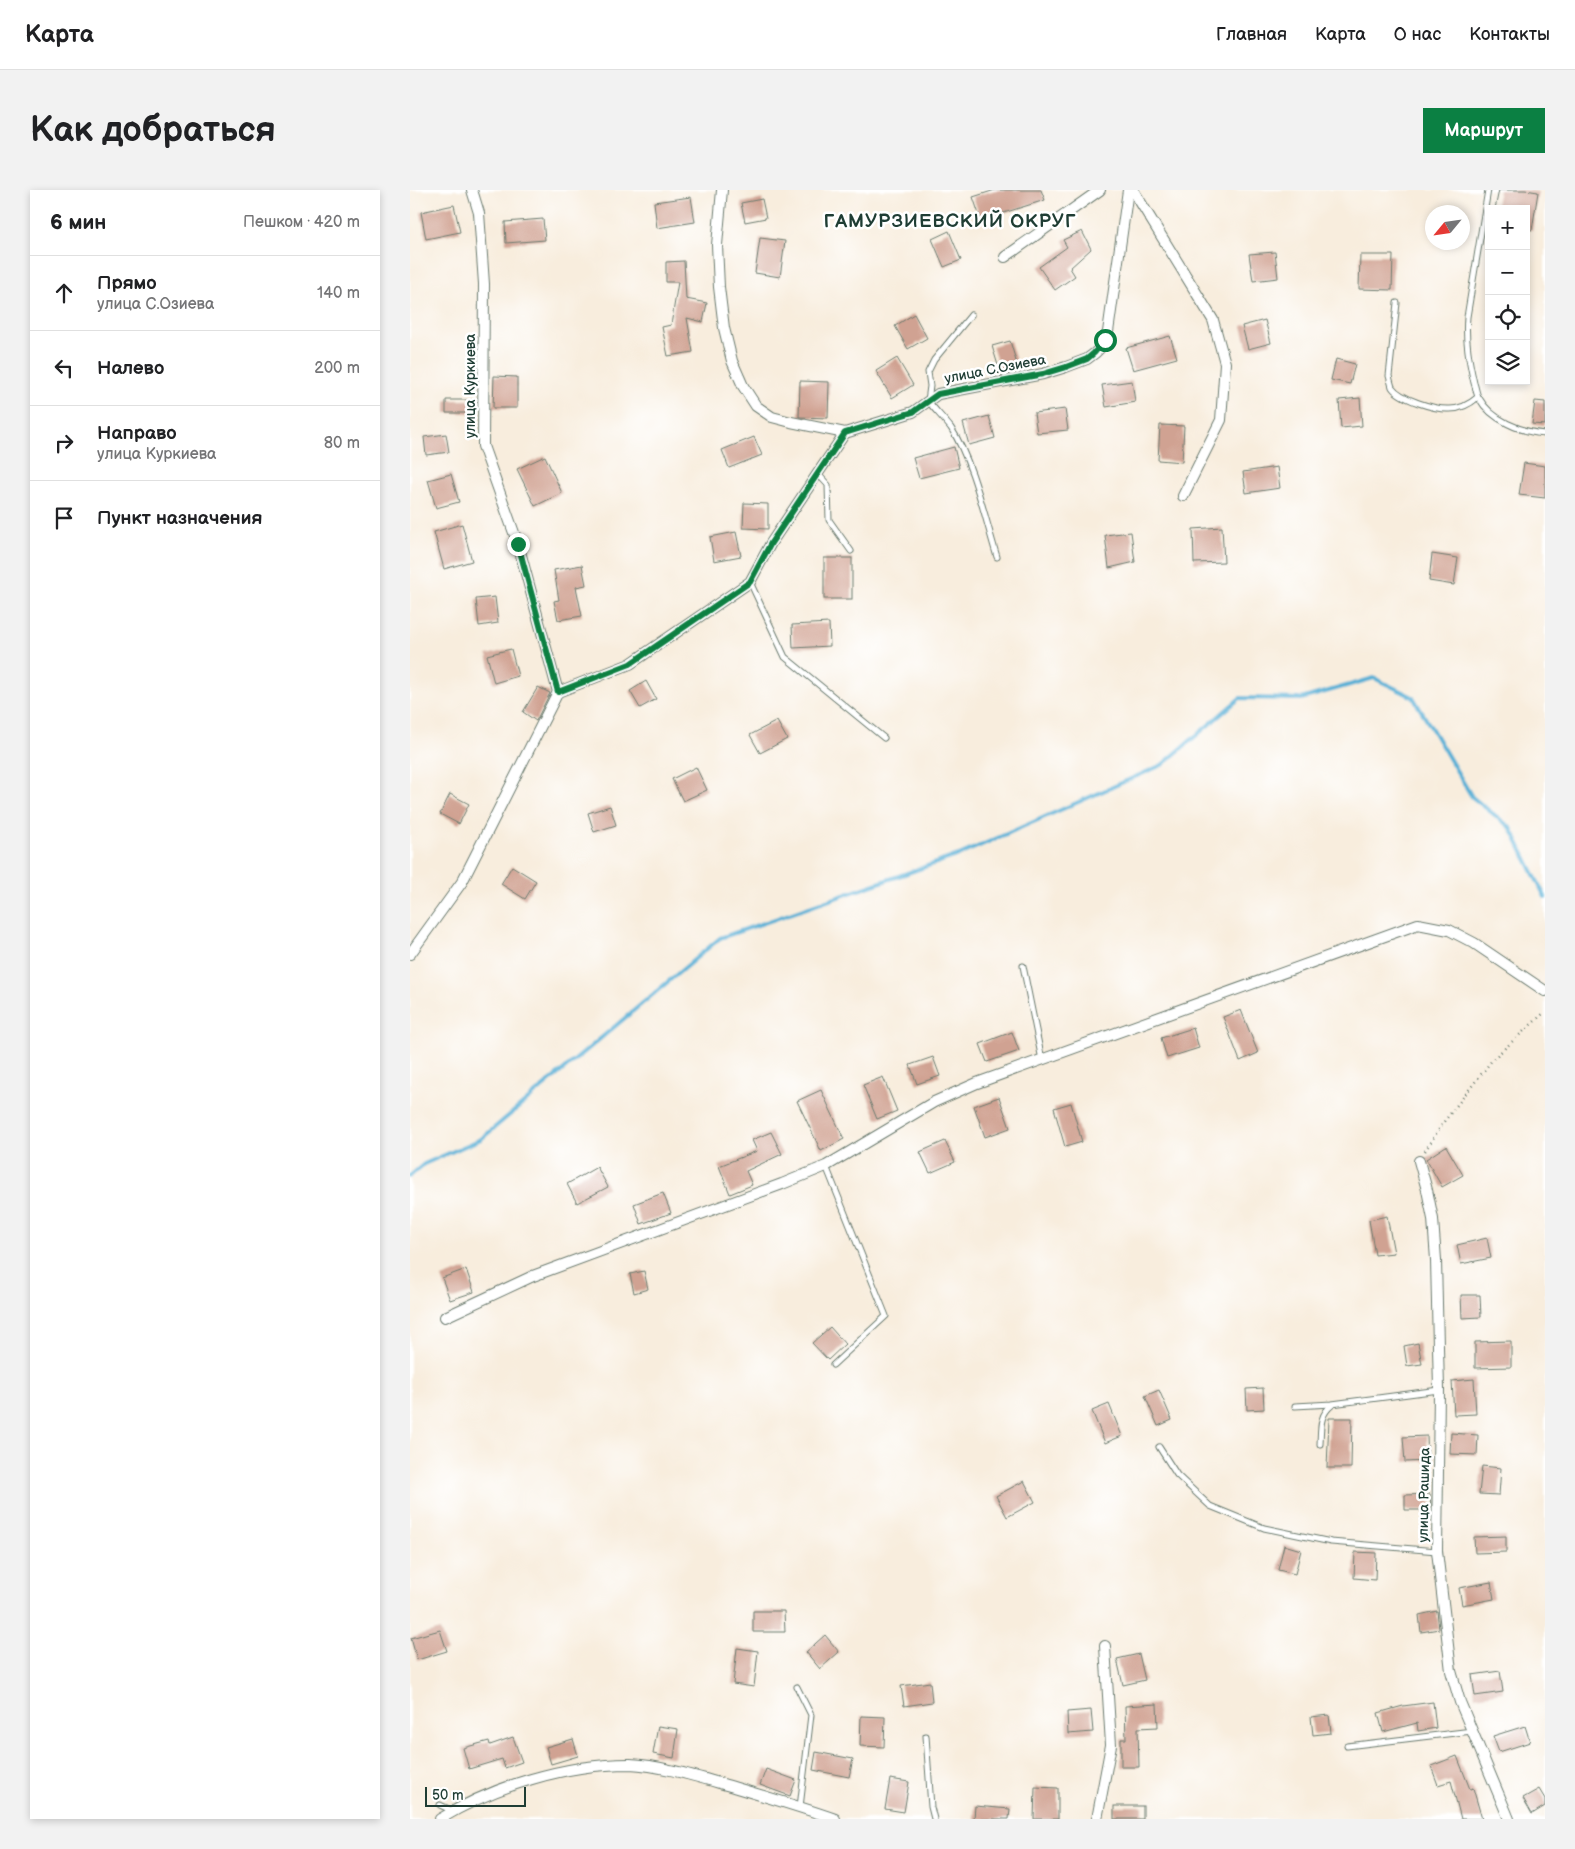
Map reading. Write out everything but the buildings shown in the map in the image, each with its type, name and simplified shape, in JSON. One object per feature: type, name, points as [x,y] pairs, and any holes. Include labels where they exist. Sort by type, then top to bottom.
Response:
[{"type":"street","name":"улица Куркиева","points":[[472,190],[480,213],[484,284],[483,446],[518,544],[558,692]]},
{"type":"street","name":"улица С.Озиева","points":[[722,190],[717,245],[718,280],[724,328],[738,378],[752,401],[766,414],[791,422],[845,433],[913,412],[938,394],[1043,374],[1066,367],[1087,359],[1101,347],[1108,332],[1128,190]]},
{"type":"street","points":[[1005,257],[1100,190]]},
{"type":"street","points":[[1133,190],[1213,320],[1225,363],[1221,420],[1183,496]]},
{"type":"street","points":[[410,954],[462,882],[558,692],[630,664],[750,582],[771,543],[845,433]]},
{"type":"street","points":[[446,1317],[532,1276],[826,1166],[934,1102],[977,1083],[1418,924],[1449,930],[1474,943],[1545,991]]},
{"type":"street","name":"улица Рашида","points":[[1419,1161],[1433,1219],[1436,1260],[1439,1390],[1436,1551],[1451,1671],[1460,1702],[1510,1819]]},
{"type":"street","points":[[1097,1819],[1111,1745],[1104,1646]]},
{"type":"street","points":[[440,1819],[492,1793],[541,1776],[592,1767],[632,1764],[683,1773],[835,1819]]},
{"type":"lane","points":[[1488,190],[1466,328],[1467,351],[1478,397],[1495,415],[1510,424],[1528,431],[1545,434]]},
{"type":"lane","points":[[1397,303],[1389,376],[1392,386],[1400,394],[1416,402],[1449,410],[1463,407],[1478,397]]},
{"type":"lane","points":[[971,315],[934,360],[928,372],[930,386],[928,401],[950,428],[961,448],[974,480],[997,557]]},
{"type":"lane","points":[[817,474],[828,486],[829,520],[851,550]]},
{"type":"lane","points":[[750,582],[785,658],[884,738]]},
{"type":"lane","points":[[1023,966],[1042,1061]]},
{"type":"lane","points":[[826,1166],[886,1316],[833,1365]]},
{"type":"lane","points":[[1295,1406],[1332,1404],[1439,1390]]},
{"type":"lane","points":[[1320,1444],[1322,1417],[1325,1410],[1332,1404]]},
{"type":"lane","points":[[1159,1447],[1177,1475],[1210,1506],[1264,1528],[1332,1542],[1436,1551]]},
{"type":"lane","points":[[797,1687],[811,1715],[800,1807]]},
{"type":"lane","points":[[1346,1746],[1472,1731]]},
{"type":"lane","points":[[926,1736],[931,1807],[934,1819]]},
{"type":"lane","points":[[440,1805],[453,1811]]},
{"type":"path","points":[[1419,1161],[1443,1123],[1492,1059],[1545,1012]]},
{"type":"waterway","points":[[410,1176],[424,1164],[481,1139],[720,938],[959,855],[1162,765],[1240,698],[1301,699],[1374,678],[1413,697],[1472,797],[1511,828],[1545,897]]},
{"type":"district","name":"ГАМУРЗИЕВСКИЙ ОКРУГ","points":[[950,221]]},
{"type":"route","points":[[518,544],[558,692],[630,664],[750,582],[771,543],[845,433],[913,412],[938,394],[1043,374],[1066,367],[1087,359],[1101,347],[1105,340]]}]
